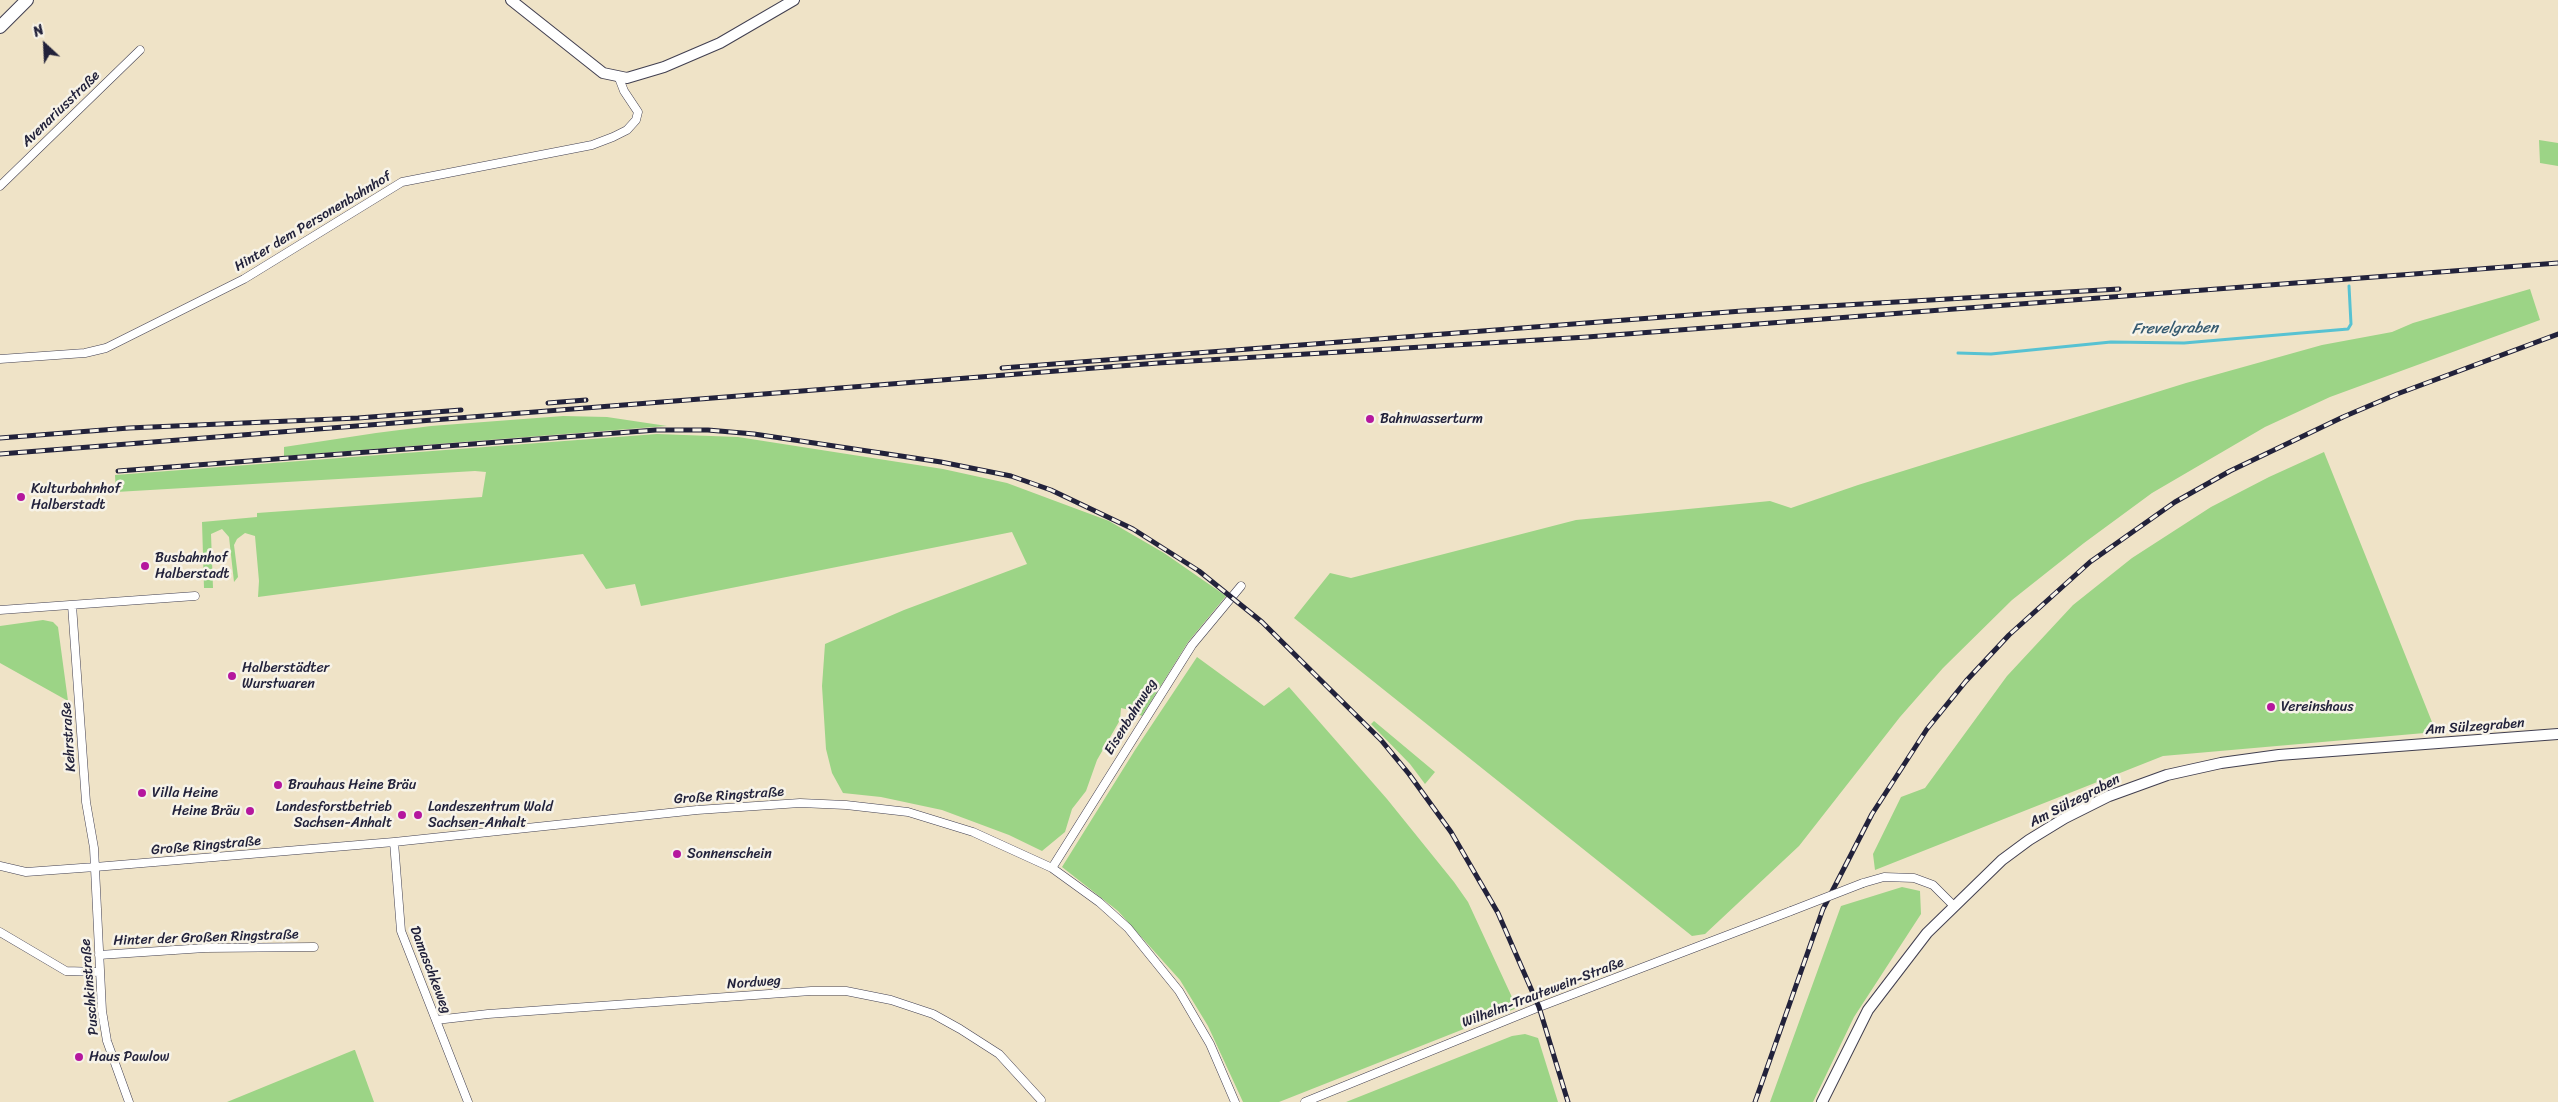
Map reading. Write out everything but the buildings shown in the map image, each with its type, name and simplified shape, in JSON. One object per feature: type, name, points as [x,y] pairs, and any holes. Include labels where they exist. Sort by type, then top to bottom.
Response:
[{"type":"main road","points":[[0,27],[27,0]]},
{"type":"street","points":[[511,0],[603,73],[619,78],[643,75],[702,51],[737,34],[794,0]]},
{"type":"street","name":"Avenariusstraße","points":[[0,186],[140,50]]},
{"type":"street","name":"Hinter dem Personenbahnhof","points":[[0,358],[97,351],[244,279],[402,182],[592,145],[627,130],[636,120],[638,112],[619,78]]},
{"type":"street","name":"Eisenbahnweg","points":[[1052,868],[1192,645],[1241,586]]},
{"type":"street","points":[[0,610],[195,596]]},
{"type":"street","name":"Kehrstraße","points":[[72,605],[86,802],[96,867]]},
{"type":"street","name":"Am Sülzegraben","points":[[1822,1102],[1868,1010],[1900,965],[1953,905],[2002,860],[2046,829],[2109,796],[2168,775],[2221,762],[2558,734]]},
{"type":"street","name":"Große Ringstraße","points":[[0,866],[26,872],[96,867],[394,842],[697,810],[800,803],[837,804],[908,812],[940,820],[973,832],[1052,868],[1099,902],[1128,928],[1157,962],[1197,1018],[1236,1102]]},
{"type":"street","name":"Damaschkeweg","points":[[394,842],[401,931],[468,1102]]},
{"type":"street","name":"Puschkinstraße","points":[[96,867],[102,1011],[107,1041],[129,1102]]},
{"type":"street","name":"Wilhelm-Trautewein-Straße","points":[[1304,1102],[1534,1010],[1863,883],[1884,877],[1914,878],[1933,885],[1953,905]]},
{"type":"street","points":[[0,932],[66,971],[100,972]]},
{"type":"street","name":"Hinter der Großen Ringstraße","points":[[99,955],[205,948],[314,947]]},
{"type":"street","name":"Nordweg","points":[[436,1020],[498,1013],[811,991],[846,991],[891,1000],[932,1014],[960,1029],[998,1054],[1041,1100]]},
{"type":"green space","points":[[2539,140],[2558,143],[2558,166],[2540,163]]},
{"type":"green space","points":[[2530,289],[2540,320],[2330,397],[2265,427],[2152,493],[2084,543],[2012,600],[1943,668],[1900,717],[1799,846],[1705,934],[1692,936],[1294,618],[1330,573],[1351,578],[1576,520],[1770,501],[1791,508],[1858,485],[2186,383],[2322,345],[2392,332],[2413,323]]},
{"type":"green space","points":[[563,416],[607,417],[667,426],[284,456],[284,447],[376,433],[431,426]]},
{"type":"green space","points":[[657,434],[738,437],[943,469],[1007,483],[1109,521],[1164,553],[1226,596],[1188,642],[1142,716],[1121,708],[1120,720],[1097,760],[1086,791],[1072,809],[1065,832],[1042,851],[1009,835],[942,810],[881,797],[843,793],[832,773],[826,749],[822,686],[825,644],[904,610],[1027,564],[1012,532],[641,606],[635,584],[606,589],[583,554],[258,597],[259,581],[255,536],[245,533],[237,539],[234,545],[238,577],[234,582],[229,537],[222,529],[211,534],[213,588],[204,588],[202,522],[257,517],[257,513],[482,497],[486,472],[475,471],[116,492],[115,475]]},
{"type":"green space","points":[[2324,452],[2436,732],[2163,756],[1875,870],[1873,854],[1901,797],[1925,788],[2007,676],[2073,605],[2132,558],[2211,507],[2269,477]]},
{"type":"green space","points":[[43,620],[53,622],[58,627],[68,701],[0,663],[0,626]]},
{"type":"green space","points":[[1197,657],[1264,706],[1289,687],[1387,799],[1454,882],[1468,902],[1517,1008],[1279,1102],[1243,1102],[1208,1026],[1180,980],[1118,911],[1062,867],[1135,750]]},
{"type":"green space","points":[[1374,721],[1435,772],[1425,784],[1410,764],[1371,724]]},
{"type":"green space","points":[[1902,887],[1920,891],[1921,914],[1854,1017],[1813,1102],[1770,1102],[1841,906]]},
{"type":"green space","points":[[1525,1034],[1538,1038],[1558,1102],[1346,1102],[1512,1036]]},
{"type":"green space","points":[[354,1050],[374,1102],[227,1102]]},
{"type":"waterway","name":"Frevelgraben","points":[[1958,353],[1991,354],[2111,342],[2184,343],[2348,329],[2351,324],[2349,286]]},
{"type":"railway","points":[[0,454],[1158,363],[1587,337],[2558,263]]},
{"type":"railway","points":[[1002,368],[1742,311],[2119,289]]},
{"type":"railway","points":[[1755,1102],[1823,909],[1872,814],[1927,729],[1966,681],[2009,635],[2090,562],[2175,502],[2230,471],[2343,417],[2397,394],[2558,334]]},
{"type":"railway","points":[[548,403],[586,400]]},
{"type":"railway","points":[[0,438],[129,428],[358,418],[461,410]]},
{"type":"railway","points":[[118,471],[656,430],[708,430],[754,434],[941,462],[1011,476],[1051,490],[1133,529],[1199,571],[1262,622],[1381,740],[1409,774],[1451,832],[1498,913],[1539,1007],[1568,1102]]},
{"type":"place","name":"Bahnwasserturm","points":[[1370,419]]},
{"type":"place","name":"Kulturbahnhof Halberstadt","points":[[21,497]]},
{"type":"place","name":"Busbahnhof Halberstadt","points":[[145,566]]},
{"type":"place","name":"Halberstädter Wurstwaren","points":[[232,676]]},
{"type":"place","name":"Vereinshaus","points":[[2271,707]]},
{"type":"place","name":"Brauhaus Heine Bräu","points":[[278,785]]},
{"type":"place","name":"Villa Heine","points":[[142,793]]},
{"type":"place","name":"Heine Bräu","points":[[250,811]]},
{"type":"place","name":"Landesforstbetrieb Sachsen-Anhalt","points":[[402,815]]},
{"type":"place","name":"Landeszentrum Wald Sachsen-Anhalt","points":[[418,815]]},
{"type":"place","name":"Sonnenschein","points":[[677,854]]},
{"type":"place","name":"Haus Pawlow","points":[[79,1057]]}]
